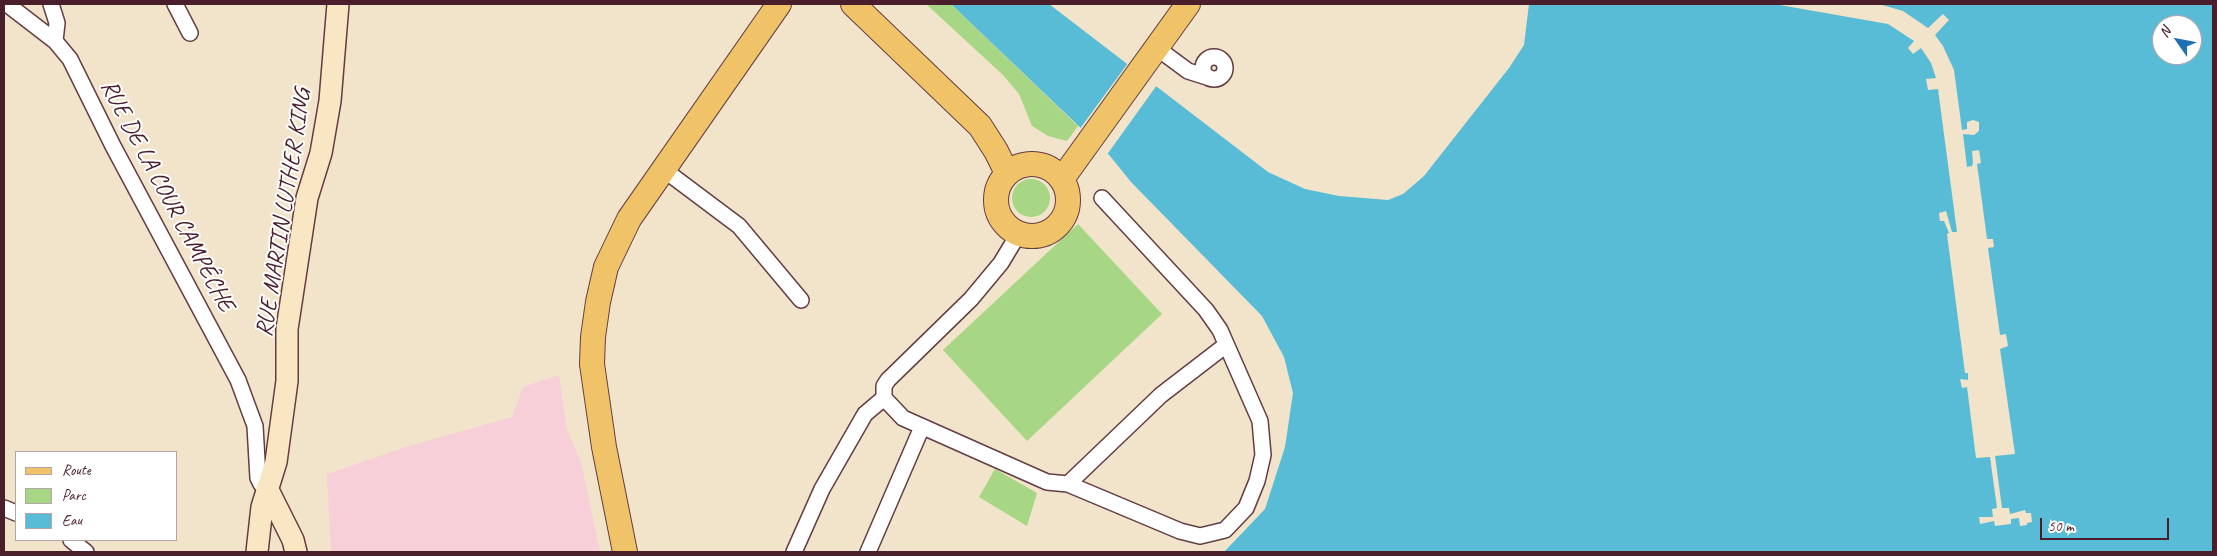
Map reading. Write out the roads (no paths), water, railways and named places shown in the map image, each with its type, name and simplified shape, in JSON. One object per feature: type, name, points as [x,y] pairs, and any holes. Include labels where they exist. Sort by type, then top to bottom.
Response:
[{"type":"main road","name":"RUE MARTIN LUTHER KING","points":[[257,552],[262,507],[276,462],[282,420],[287,381],[287,330],[306,206],[321,153],[330,101],[338,4]]},
{"type":"main road","points":[[625,552],[594,390],[592,364],[593,337],[598,302],[606,267],[629,219],[779,4]]},
{"type":"main road","points":[[854,4],[980,126],[1007,173]]},
{"type":"main road","points":[[1062,179],[1141,70],[1164,52],[1188,4]]},
{"type":"main road","points":[[1030,164],[1048,168],[1062,179],[1068,200],[1066,212],[1052,230],[1030,236],[1019,233],[1009,227],[1001,218],[997,208],[998,190],[1007,173],[1018,166],[1030,164]]},
{"type":"main road","points":[[267,488],[293,540],[296,552]]},
{"type":"street","name":"RUE DE LA COUR CAMPÊCHE","points":[[7,4],[55,40],[70,59],[113,146],[238,380],[255,426],[258,478],[261,484],[267,488]]},
{"type":"street","points":[[51,4],[57,23],[55,40]]},
{"type":"street","points":[[175,4],[190,33]]},
{"type":"street","points":[[1164,52],[1207,60],[1217,57],[1223,60],[1226,68],[1220,78],[1210,78],[1188,71],[1164,52]]},
{"type":"street","points":[[663,170],[739,226],[801,300]]},
{"type":"street","points":[[1019,233],[1001,262],[971,299],[888,380],[884,386],[884,398],[904,418],[1047,482],[1068,484],[1180,532],[1200,536],[1225,530],[1246,508],[1257,481],[1263,455],[1260,420],[1220,330],[1206,310],[1102,198]]},
{"type":"street","points":[[1068,484],[1161,395],[1226,345]]},
{"type":"street","points":[[794,552],[822,489],[860,423],[874,405],[884,398]]},
{"type":"street","points":[[868,552],[922,427]]},
{"type":"street","points":[[72,541],[86,552]]},
{"type":"water","points":[[951,4],[1049,4],[1268,172],[1305,189],[1339,196],[1388,200],[1403,194],[1424,176],[1509,68],[1524,45],[1529,4],[2213,4],[2213,552],[1224,552],[1265,509],[1285,447],[1293,393],[1284,357],[1262,316],[1131,182],[1110,156]]}]
